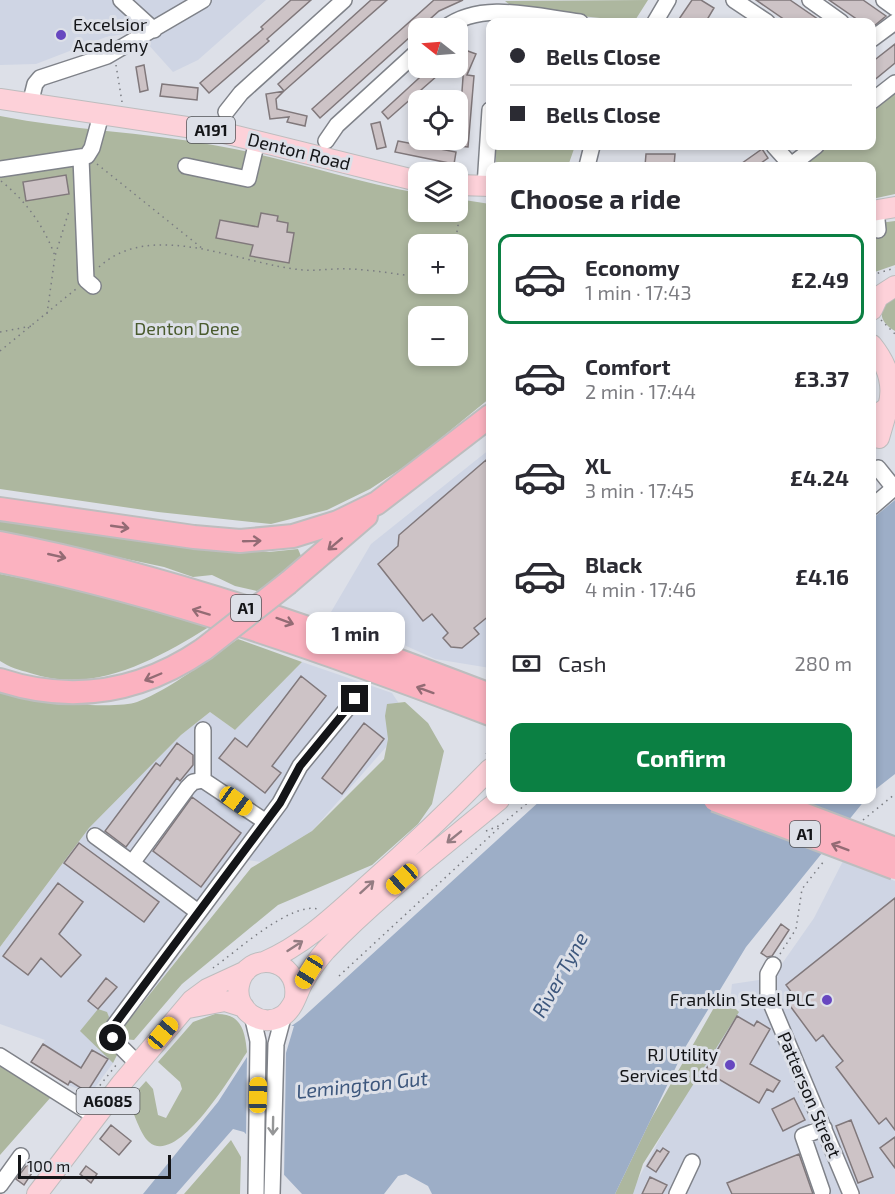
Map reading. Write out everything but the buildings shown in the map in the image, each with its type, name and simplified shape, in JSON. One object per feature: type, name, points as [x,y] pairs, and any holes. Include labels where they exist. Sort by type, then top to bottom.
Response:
[{"type":"highway","name":"A1","points":[[0,509],[194,537],[240,541],[293,536],[338,522],[377,503],[486,419]]},
{"type":"highway","name":"A1","points":[[0,680],[49,692],[100,692],[159,675],[204,649],[288,583],[362,521],[377,503]]},
{"type":"highway","name":"A1","points":[[0,543],[144,577],[208,595],[486,703]]},
{"type":"highway","name":"A1","points":[[0,561],[201,612],[486,703]]},
{"type":"highway","name":"A1","points":[[726,804],[895,868]]},
{"type":"highway","name":"A1","points":[[777,804],[895,849]]},
{"type":"main road","name":"Denton Road","points":[[0,99],[220,132],[408,179]]},
{"type":"main road","points":[[468,185],[486,186]]},
{"type":"main road","points":[[876,284],[895,275]]},
{"type":"main road","points":[[876,313],[878,297],[895,285]]},
{"type":"main road","points":[[876,347],[895,349]]},
{"type":"main road","points":[[876,352],[892,377],[893,407],[876,440]]},
{"type":"main road","points":[[876,416],[893,407]]},
{"type":"main road","points":[[250,1016],[239,997],[239,986],[246,971],[293,949],[318,930],[421,838],[486,773]]},
{"type":"main road","points":[[183,1010],[225,1001],[250,1016],[281,1020],[316,963],[345,932],[402,879],[494,804]]},
{"type":"main road","points":[[264,962],[276,963],[286,969],[295,985],[295,998]]},
{"type":"main road","name":"A6085","points":[[37,1194],[183,1010],[207,989],[246,971]]},
{"type":"street","points":[[121,0],[154,30]]},
{"type":"street","points":[[30,105],[35,84],[40,78],[114,52],[203,0]]},
{"type":"street","points":[[226,112],[241,93],[344,0]]},
{"type":"street","points":[[657,18],[668,0]]},
{"type":"street","points":[[734,0],[761,18]]},
{"type":"street","points":[[810,0],[835,18]]},
{"type":"street","points":[[884,0],[895,8]]},
{"type":"street","points":[[463,18],[469,15],[497,11],[550,18]]},
{"type":"street","points":[[876,36],[895,22]]},
{"type":"street","points":[[326,141],[337,125],[408,60]]},
{"type":"street","points":[[876,99],[895,83]]},
{"type":"street","points":[[0,169],[84,157],[92,148],[101,115]]},
{"type":"street","points":[[186,166],[248,179],[257,141]]},
{"type":"street","points":[[777,150],[787,162]]},
{"type":"street","points":[[795,162],[811,150]]},
{"type":"street","points":[[17,151],[19,166]]},
{"type":"street","points":[[84,157],[89,283]]},
{"type":"street","points":[[879,230],[881,209]]},
{"type":"street","points":[[876,504],[895,487],[878,468]]},
{"type":"street","points":[[138,1064],[117,1044],[112,1034],[113,1028],[266,822],[300,766],[355,699]]},
{"type":"street","points":[[203,730],[203,780]]},
{"type":"street","points":[[132,863],[193,782],[203,780],[266,822]]},
{"type":"street","points":[[95,836],[198,912]]},
{"type":"street","name":"Patterson Street","points":[[773,965],[768,974],[768,996],[850,1194]]},
{"type":"street","points":[[250,1016],[258,1058],[256,1192]]},
{"type":"street","points":[[272,1192],[275,1054],[281,1020]]},
{"type":"street","points":[[0,1056],[96,1117]]},
{"type":"street","points":[[822,1191],[803,1136],[824,1128]]},
{"type":"street","points":[[0,1185],[21,1156]]},
{"type":"street","points":[[677,1194],[692,1162]]},
{"type":"path","points":[[114,52],[122,105]]},
{"type":"path","points":[[84,157],[204,250]]},
{"type":"path","points":[[0,181],[14,191],[36,218],[55,256]]},
{"type":"path","points":[[47,315],[55,256],[72,204]]},
{"type":"path","points":[[0,351],[89,283],[109,258],[132,248],[184,245],[304,270],[348,268],[408,276]]},
{"type":"path","points":[[876,274],[895,268]]},
{"type":"path","points":[[876,313],[885,327],[895,334]]},
{"type":"path","points":[[0,332],[33,326]]},
{"type":"path","points":[[857,826],[895,794]]},
{"type":"path","points":[[339,976],[526,804]]},
{"type":"path","points":[[484,832],[501,825]]},
{"type":"path","points":[[773,965],[796,929],[802,889],[828,856]]},
{"type":"path","points":[[212,970],[288,914],[309,907],[318,908],[323,914]]},
{"type":"shaded area","name":"Excelsior Academy","points":[[0,0],[266,0],[198,60],[173,72],[137,32],[106,37],[36,64],[0,65]]},
{"type":"shaded area","points":[[486,452],[486,667],[435,659],[331,612],[371,544]]},
{"type":"shaded area","points":[[302,662],[392,693],[402,708],[387,746],[312,831],[261,862],[247,860],[184,942],[176,960],[125,1025],[124,1039],[114,1053],[117,1055],[113,1063],[91,1093],[67,1085],[31,1062],[45,1040],[0,1024],[0,947],[89,828],[181,735],[210,712],[235,730]]},
{"type":"shaded area","points":[[843,861],[895,881],[895,1194],[630,1194],[684,1094],[743,1004],[730,1002],[732,984],[772,978],[814,918]]},
{"type":"green space","points":[[648,0],[637,18],[600,18],[515,9],[505,1]]},
{"type":"green space","points":[[895,93],[895,194],[876,198],[876,162],[804,162],[820,150],[876,150],[876,108]]},
{"type":"green space","name":"Denton Dene","points":[[0,116],[239,150],[408,191],[408,222],[468,222],[468,201],[486,203],[486,401],[413,461],[370,489],[327,510],[271,524],[158,512],[0,489]]},
{"type":"green space","points":[[496,150],[574,150],[569,162],[496,162]]},
{"type":"green space","points":[[895,221],[895,265],[876,272],[876,223]]},
{"type":"green space","points":[[895,294],[895,331],[884,322],[882,313],[883,308]]},
{"type":"green space","points":[[0,514],[269,552],[298,549],[301,556],[288,571],[257,591],[235,586],[212,575],[193,577],[164,567],[0,532]]},
{"type":"green space","points":[[0,574],[70,588],[209,627],[146,662],[101,677],[77,680],[54,679],[30,673],[0,661]]},
{"type":"green space","points":[[238,639],[302,662],[235,730],[210,712],[181,735],[89,828],[0,947],[0,692],[27,699],[68,704],[110,705],[137,702],[176,681]]},
{"type":"green space","points":[[405,702],[428,723],[444,751],[432,804],[418,824],[372,865],[278,905],[182,984],[134,1040],[124,1039],[125,1025],[251,868],[312,831],[384,759],[388,739],[385,716],[387,704]]},
{"type":"green space","points":[[730,1003],[739,1012],[643,1164],[633,1194],[615,1194],[651,1119],[716,1004]]},
{"type":"green space","points":[[98,1009],[107,1012],[109,1017],[106,1038],[109,1047],[117,1055],[113,1063],[80,1031]]},
{"type":"green space","points":[[215,1014],[231,1016],[240,1024],[247,1052],[204,1114],[189,1130],[175,1141],[161,1146],[149,1142],[128,1101],[146,1081],[153,1089],[158,1115],[166,1118],[182,1089],[180,1082],[158,1062],[193,1022]]},
{"type":"green space","points":[[0,1066],[51,1097],[0,1155]]},
{"type":"green space","points":[[231,1140],[241,1157],[240,1194],[184,1194]]},
{"type":"water","points":[[895,500],[895,774],[876,789],[876,516]]},
{"type":"water","points":[[537,804],[862,804],[746,947],[686,1046],[615,1194],[432,1194],[428,1186],[406,1174],[398,1176],[384,1194],[302,1194],[244,1132],[233,1129],[176,1194],[143,1194],[218,1102],[247,1057],[300,1020]]},
{"type":"pier","points":[[286,1026],[294,1026],[286,1053],[284,1179],[246,1138],[247,1054]]},
{"type":"place","name":"Excelsior Academy","points":[[61,35]]},
{"type":"place","name":"Franklin Steel PLC","points":[[827,1000]]},
{"type":"place","name":"RJ Utility Services Ltd","points":[[730,1065]]},
{"type":"route","points":[[113,1038],[112,1030],[115,1024],[280,803],[300,766],[355,699]]},
{"type":"water label","name":"River Tyne","points":[[560,975]]},
{"type":"water label","name":"Lemington Gut","points":[[362,1085]]}]
